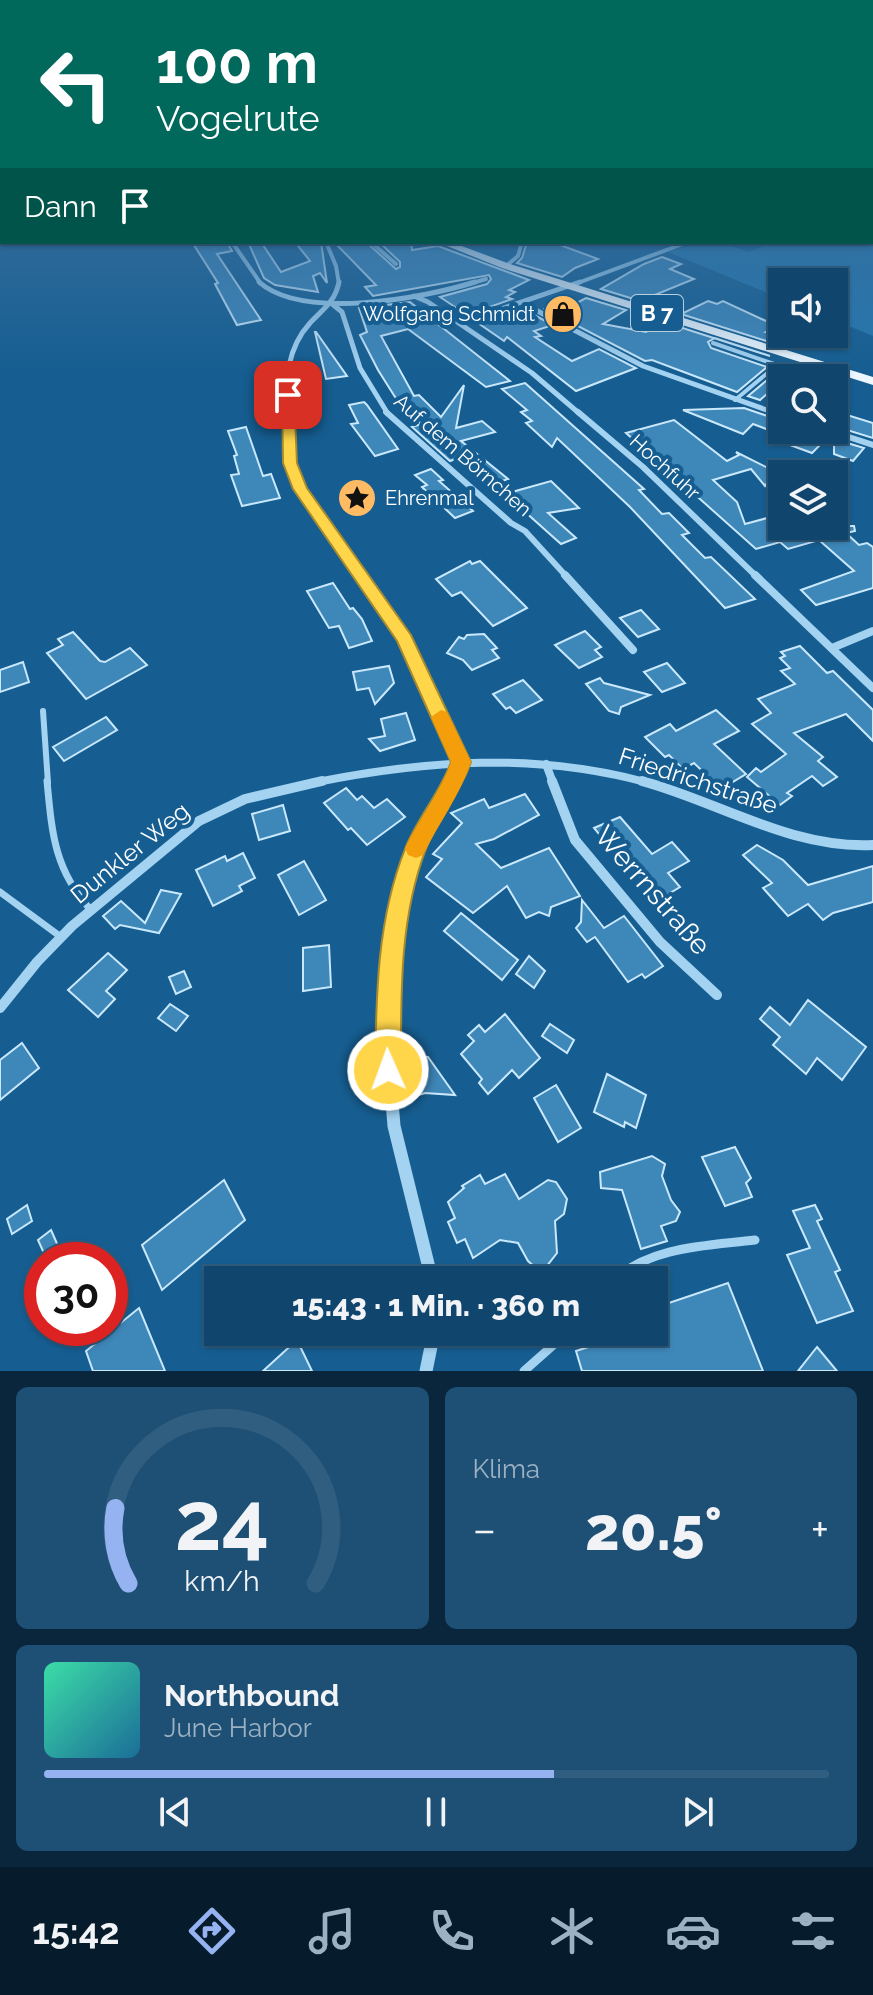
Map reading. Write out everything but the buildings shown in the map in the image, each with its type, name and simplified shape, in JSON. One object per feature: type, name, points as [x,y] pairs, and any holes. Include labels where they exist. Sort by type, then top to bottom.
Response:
[{"type":"main road","name":"B 7","points":[[450,245],[506,266],[873,381]]},
{"type":"street","points":[[234,245],[265,288],[297,299],[331,303],[414,296],[457,290],[486,279]]},
{"type":"street","points":[[327,245],[342,280],[338,294],[306,328],[290,356],[287,422],[290,463],[311,506],[405,639],[461,762],[454,782],[435,810],[416,848],[404,886],[389,980],[387,1027],[394,1127],[425,1236],[430,1266]]},
{"type":"street","points":[[374,245],[396,264]]},
{"type":"street","points":[[506,266],[518,256],[521,245]]},
{"type":"street","points":[[460,323],[526,305],[678,245]]},
{"type":"street","name":"Hochfuhr","points":[[414,296],[460,323],[532,373],[643,467],[873,688]]},
{"type":"street","name":"Auf dem Börnchen","points":[[331,303],[342,312],[360,368],[386,412],[511,523],[525,531],[633,650]]},
{"type":"street","points":[[526,305],[643,366],[768,411]]},
{"type":"street","points":[[848,437],[873,445]]},
{"type":"street","points":[[832,648],[873,631]]},
{"type":"street","name":"Friedrichstraße","points":[[461,762],[587,768],[652,783],[817,841],[857,847],[873,845]]},
{"type":"street","name":"Dunkler Weg","points":[[0,1008],[61,937],[90,909],[209,814],[239,801],[376,769],[461,762]]},
{"type":"street","name":"Werrnstraße","points":[[546,764],[575,840],[660,942],[717,995]]},
{"type":"street","points":[[426,1371],[431,1346]]},
{"type":"lane","points":[[713,343],[777,365],[735,400]]},
{"type":"lane","points":[[43,711],[50,796],[61,865],[73,890],[90,909]]},
{"type":"lane","points":[[0,892],[61,937]]},
{"type":"lane","points":[[633,1266],[696,1248],[755,1240]]},
{"type":"lane","points":[[524,1371],[552,1346]]},
{"type":"shaded area","points":[[690,245],[727,245],[749,252],[767,245],[873,245],[873,336],[848,326],[848,268],[768,268],[768,293],[668,252]]},
{"type":"slow traffic","points":[[416,848],[435,810],[454,782],[461,762],[441,717]]},
{"type":"place","name":"Wolfgang Schmidt","points":[[563,314]]},
{"type":"place","name":"Ehrenmal","points":[[357,498]]},
{"type":"route","points":[[288,395],[290,463],[300,489],[405,639],[461,762],[454,782],[435,810],[416,848],[404,886],[389,980],[388,1070]]}]
